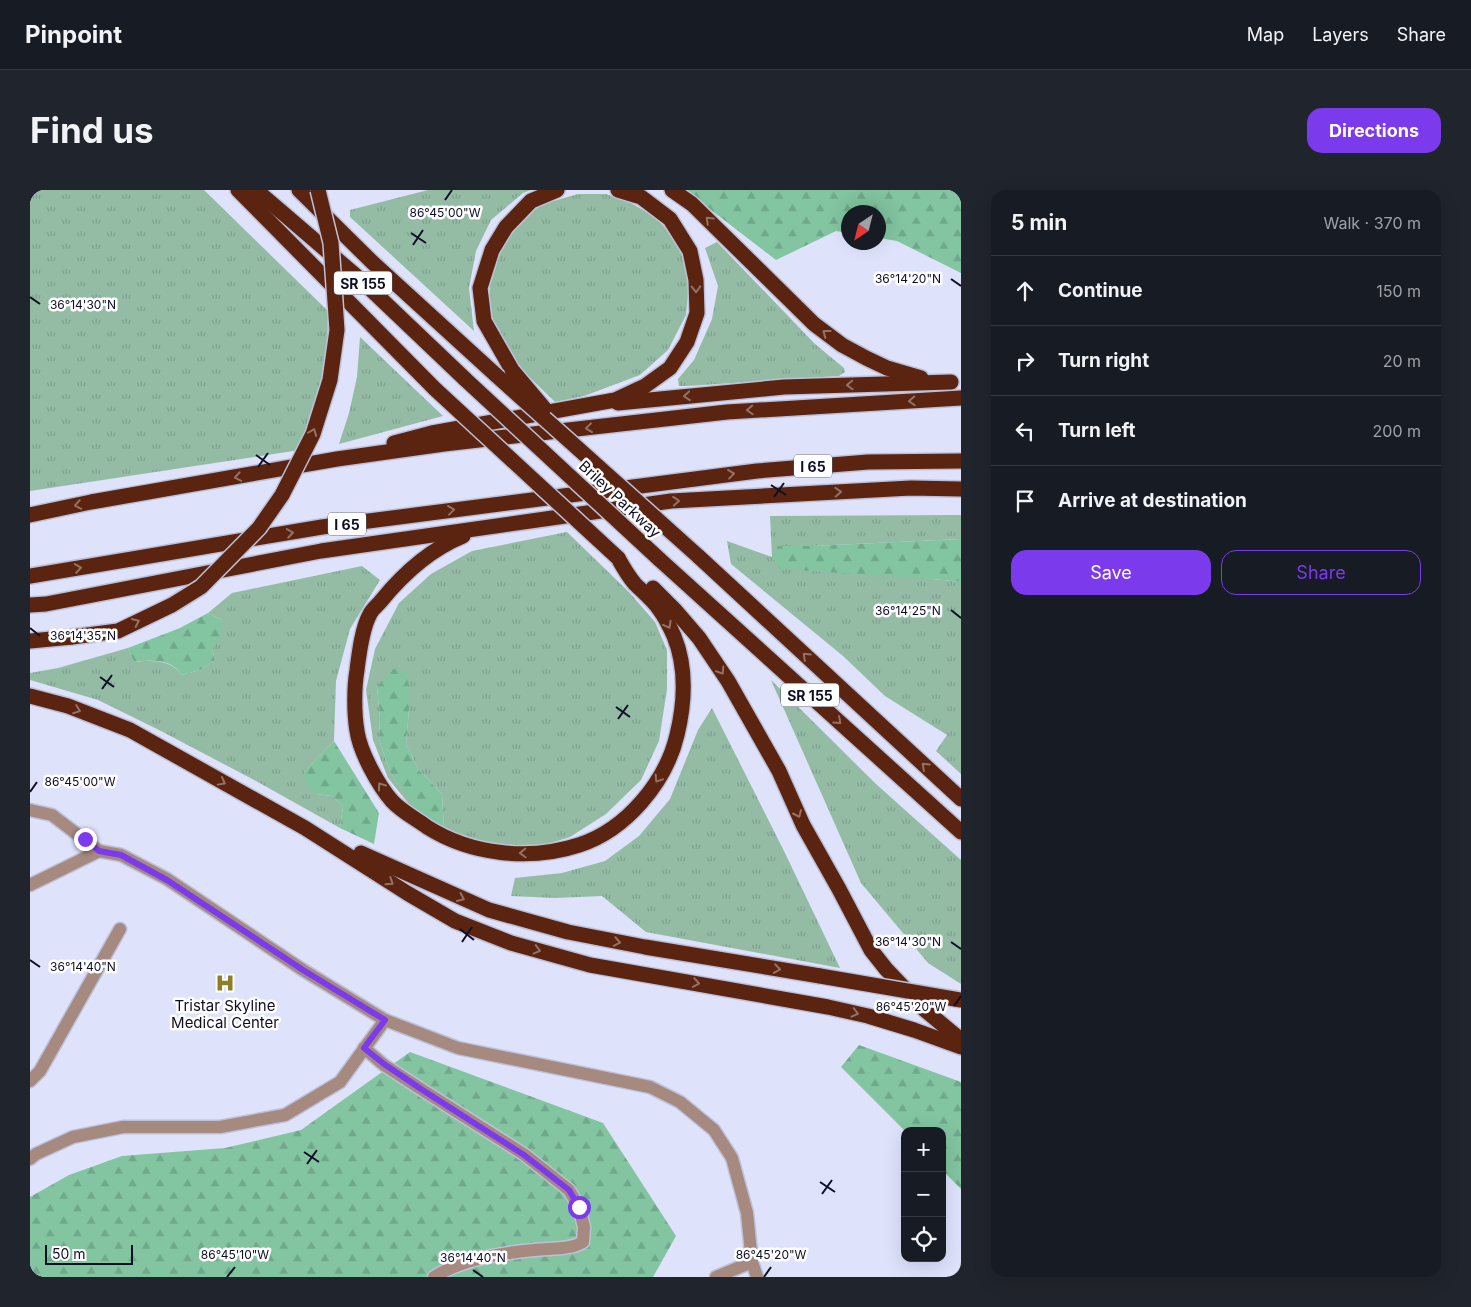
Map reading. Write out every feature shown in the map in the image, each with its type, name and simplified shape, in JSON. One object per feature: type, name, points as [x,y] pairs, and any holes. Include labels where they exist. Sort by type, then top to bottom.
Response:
[{"type":"highway","points":[[238,190],[435,389],[652,587],[700,638],[728,681],[779,772],[803,825],[871,950],[886,969],[926,1010],[961,1040]]},
{"type":"highway","name":"Briley Parkway","points":[[256,190],[361,280],[659,559],[961,832]]},
{"type":"highway","name":"Briley Parkway","points":[[299,190],[372,262],[698,556],[959,797]]},
{"type":"highway","points":[[30,641],[118,631],[172,605],[201,587],[259,528],[282,495],[313,434],[330,380],[337,330],[331,243],[318,190]]},
{"type":"highway","points":[[557,190],[531,201],[506,228],[492,250],[480,288],[484,321],[512,370],[585,454]]},
{"type":"highway","points":[[337,459],[432,433],[615,400],[645,386],[670,368],[687,342],[697,313],[696,280],[690,251],[670,219],[641,196],[618,190]]},
{"type":"highway","points":[[672,190],[692,204],[814,324],[842,345],[887,368],[916,377],[956,382]]},
{"type":"highway","points":[[572,409],[784,387],[956,382]]},
{"type":"highway","points":[[30,515],[91,502],[337,459],[444,444],[727,412],[961,398]]},
{"type":"highway","name":"I 65","points":[[30,576],[322,527],[757,471],[868,462],[961,461]]},
{"type":"highway","points":[[30,606],[321,552],[671,501],[911,488],[961,489]]},
{"type":"highway","points":[[506,526],[461,536],[436,550],[391,589],[370,614],[361,644],[356,677],[357,732],[365,756],[376,778],[393,802],[414,818],[440,834],[468,846],[492,852],[514,854],[559,851],[582,845],[623,821],[645,799],[659,779],[674,751],[682,715],[684,684],[681,658],[674,635],[659,608],[633,582],[618,558]]},
{"type":"highway","points":[[30,696],[68,706],[130,730],[305,828],[406,893],[455,920],[511,943],[590,965],[828,1007],[868,1016],[914,1030],[961,1048]]},
{"type":"highway","points":[[305,828],[489,910],[568,932],[645,947],[961,1000]]},
{"type":"lane","points":[[30,810],[52,815],[99,851],[121,855],[167,880],[303,970],[385,1020],[458,1048],[650,1087],[680,1102],[714,1130],[732,1158],[747,1213],[752,1262],[757,1277]]},
{"type":"lane","points":[[30,885],[99,851]]},
{"type":"lane","points":[[30,1080],[40,1071],[120,929]]},
{"type":"lane","points":[[30,1159],[36,1154],[74,1137],[123,1127],[220,1126],[285,1115],[340,1082],[385,1020]]},
{"type":"lane","points":[[364,1048],[400,1075],[532,1160],[569,1190],[579,1207],[584,1228],[583,1242],[576,1246],[526,1250],[492,1256],[443,1271],[434,1277]]},
{"type":"lane","points":[[716,1277],[752,1262]]},
{"type":"green space","points":[[30,190],[204,190],[328,311],[327,364],[316,409],[300,450],[30,491]]},
{"type":"green space","points":[[428,190],[531,190],[523,193],[491,220],[476,251],[469,288],[474,331],[350,217],[350,210]]},
{"type":"green space","points":[[685,190],[961,190],[961,273],[897,241],[886,239],[886,205],[841,205],[841,232],[836,231],[776,260]]},
{"type":"green space","points":[[578,194],[606,194],[631,203],[655,217],[671,234],[684,258],[689,283],[686,315],[668,350],[640,375],[584,396],[555,402],[522,370],[496,333],[489,309],[490,284],[496,256],[509,235],[540,205]]},
{"type":"green space","points":[[717,242],[815,344],[844,368],[845,372],[839,376],[679,386],[678,379],[694,360],[712,319],[718,286],[705,248]]},
{"type":"green space","points":[[360,337],[443,416],[339,444],[349,413],[357,377]]},
{"type":"green space","points":[[961,515],[961,539],[778,546],[932,579],[961,582],[961,774],[936,751],[947,735],[885,696],[843,656],[731,564],[727,541],[772,557],[770,516]]},
{"type":"green space","points":[[567,532],[629,592],[655,622],[667,650],[667,689],[659,741],[641,780],[606,814],[570,837],[535,848],[481,843],[444,828],[442,794],[418,769],[406,744],[409,709],[377,687],[380,717],[379,739],[390,772],[415,805],[412,808],[388,778],[373,740],[366,690],[375,649],[399,603],[431,574],[472,551]]},
{"type":"green space","points":[[961,539],[961,582],[780,569],[772,557],[778,546]]},
{"type":"green space","points":[[362,566],[380,580],[350,629],[336,681],[334,741],[304,772],[317,794],[332,796],[343,806],[340,828],[256,781],[98,700],[30,680],[30,673],[58,668],[128,648],[134,662],[154,661],[166,663],[182,675],[200,670],[215,660],[212,650],[222,620],[208,613],[232,593]]},
{"type":"green space","points":[[208,613],[222,620],[220,638],[212,650],[215,660],[200,670],[182,675],[177,669],[160,661],[134,662],[128,648],[180,628]]},
{"type":"green space","points":[[395,668],[407,673],[409,709],[406,744],[418,769],[442,794],[444,828],[412,808],[414,805],[390,772],[379,739],[380,717],[377,687]]},
{"type":"green space","points":[[771,680],[876,784],[961,860],[961,984],[928,963],[861,883]]},
{"type":"green space","points":[[712,708],[840,968],[646,932],[602,896],[555,898],[511,896],[515,878],[562,873],[605,861],[639,836],[670,799],[698,730]]},
{"type":"green space","points":[[334,741],[379,813],[374,844],[340,828],[343,806],[332,796],[317,794],[306,786],[304,772]]},
{"type":"green space","points":[[859,1045],[961,1082],[961,1189],[946,1174],[946,1127],[901,1127],[841,1067]]},
{"type":"green space","points":[[410,1052],[603,1123],[676,1236],[653,1277],[30,1277],[30,1197],[69,1175],[122,1156],[225,1148],[301,1130]]},
{"type":"place","name":"Tristar Skyline Medical Center","points":[[225,983]]},
{"type":"route","points":[[85,839],[99,851],[121,855],[167,880],[303,970],[385,1020],[364,1048],[384,1064],[553,1176],[569,1190],[579,1207]]}]
